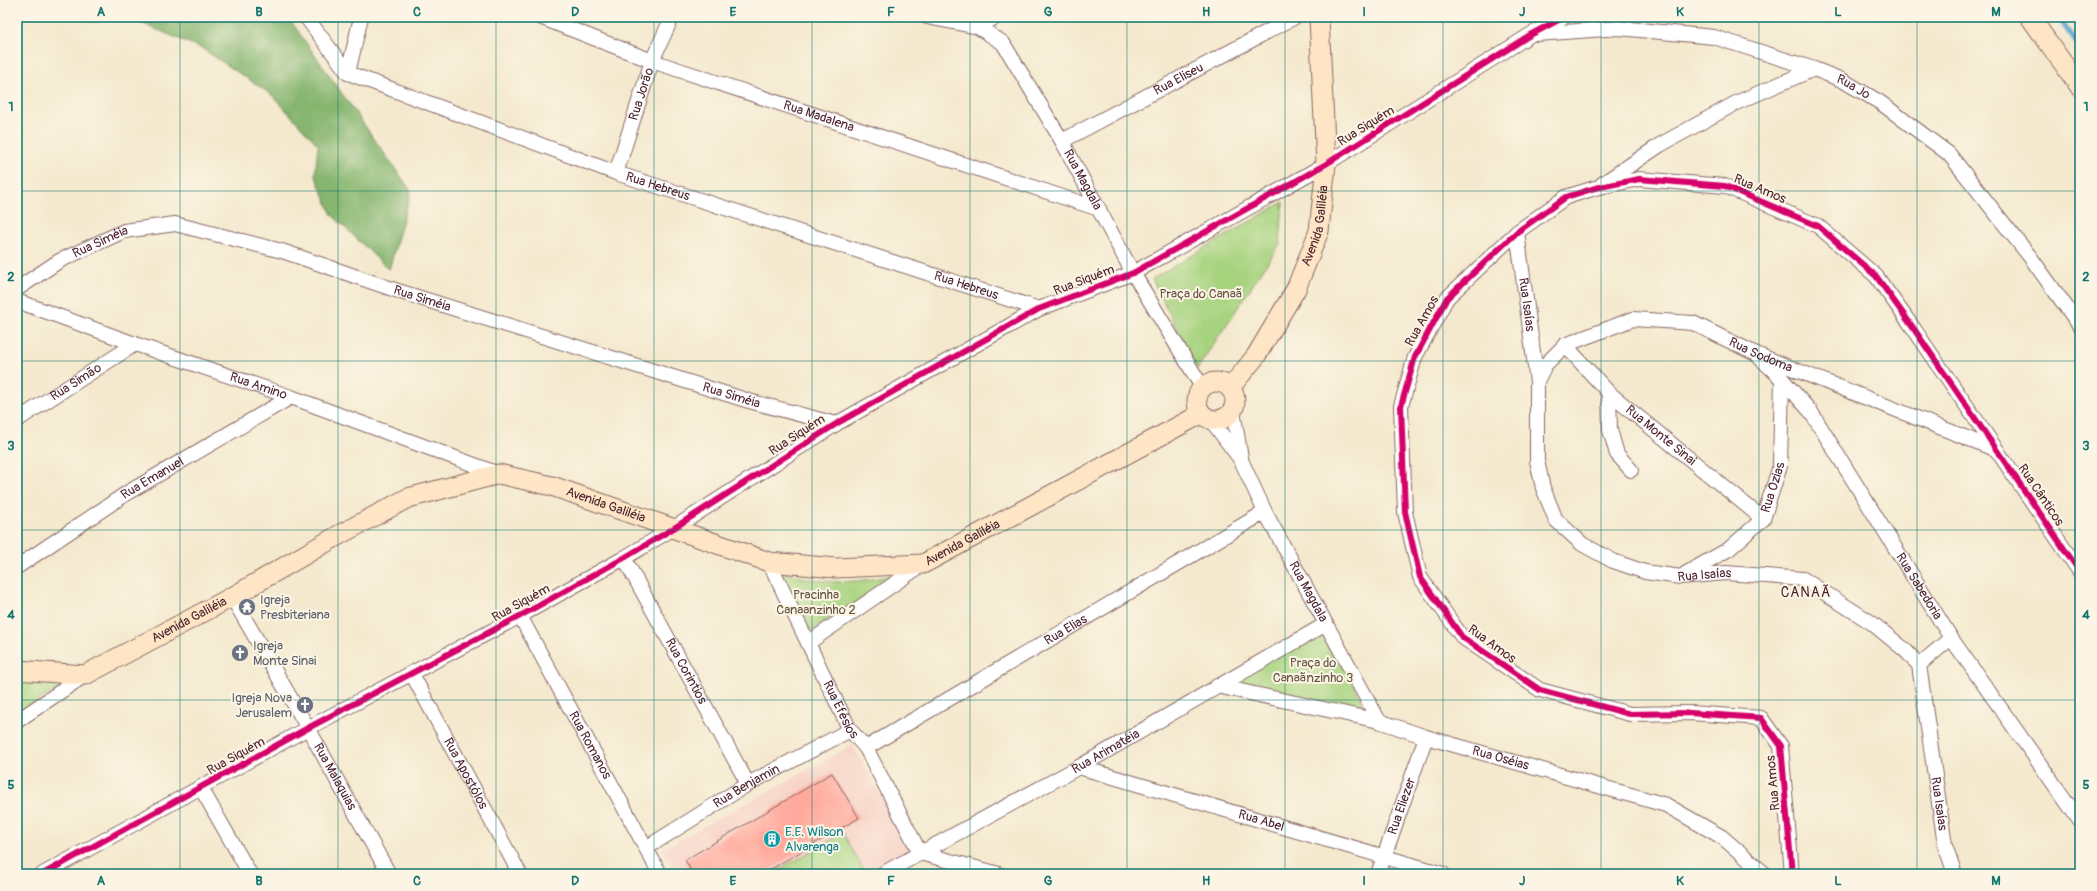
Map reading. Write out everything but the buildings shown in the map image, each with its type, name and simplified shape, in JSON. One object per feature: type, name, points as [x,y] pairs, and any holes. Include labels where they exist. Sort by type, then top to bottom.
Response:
[{"type":"main road","name":"Avenida Galiléia","points":[[1230,388],[1256,356],[1296,289],[1319,231],[1326,164],[1319,17]]},
{"type":"main road","points":[[2030,17],[2080,87]]},
{"type":"main road","points":[[1216,382],[1230,388],[1235,399],[1233,411],[1224,419],[1206,417],[1196,400],[1202,387],[1216,382]]},
{"type":"main road","name":"Avenida Galiléia","points":[[85,675],[232,597],[337,536],[408,498],[499,474],[552,486],[770,562],[836,568],[923,564],[1206,417]]},
{"type":"main road","points":[[17,670],[85,675]]},
{"type":"street","points":[[306,17],[348,73]]},
{"type":"street","points":[[348,73],[361,17]]},
{"type":"street","name":"Rua Madalena","points":[[540,17],[652,61],[1099,209]]},
{"type":"street","name":"Rua Jorão","points":[[616,173],[652,61],[672,17]]},
{"type":"street","name":"Rua Magdala","points":[[927,17],[978,27],[1003,43],[1062,141],[1133,273],[1202,387]]},
{"type":"street","points":[[978,27],[996,17]]},
{"type":"street","name":"Rua Eliseu","points":[[1062,141],[1295,17]]},
{"type":"street","name":"Rua Siquém","points":[[43,874],[202,788],[308,728],[520,616],[624,558],[674,528],[836,424],[1039,309],[1133,273],[1326,164],[1530,35],[1564,17]]},
{"type":"street","name":"Rua Jo","points":[[1530,35],[1619,28],[1714,37],[1814,69],[1842,80],[1882,103],[1949,154],[2031,258],[2080,326]]},
{"type":"street","name":"Rua Amos","points":[[1595,188],[1660,145],[1736,103],[1814,69]]},
{"type":"street","name":"Rua Hebreus","points":[[348,73],[616,173],[1039,309]]},
{"type":"street","name":"Rua Amos","points":[[1792,874],[1780,746],[1761,718],[1690,714],[1630,714],[1540,690],[1462,637],[1420,576],[1405,512],[1402,406],[1415,357],[1447,298],[1517,232],[1566,197],[1595,188],[1639,179],[1725,186],[1818,226],[1876,276],[1997,450]]},
{"type":"street","name":"Rua Siméia","points":[[17,289],[59,261],[124,231],[175,224],[282,251],[401,292],[749,401],[836,424]]},
{"type":"street","name":"Rua Isaías","points":[[1517,232],[1536,382],[1536,461],[1543,488],[1556,520],[1582,544],[1613,561],[1645,572],[1681,577],[1726,573],[1803,579],[1872,624],[1905,650],[1920,665],[1945,845],[1954,874]]},
{"type":"street","name":"Rua Amino","points":[[17,301],[135,344],[291,397],[499,474]]},
{"type":"street","name":"Rua Sodoma","points":[[1536,382],[1545,365],[1565,345],[1633,319],[1693,323],[1756,354],[1997,450]]},
{"type":"street","name":"Rua Simão","points":[[17,420],[135,344]]},
{"type":"street","name":"Rua Monte Sinai","points":[[1565,345],[1609,393],[1763,519]]},
{"type":"street","name":"Rua Sabedoria","points":[[1756,354],[1782,379],[1811,412],[1951,638],[2080,821]]},
{"type":"street","name":"Rua Ozias","points":[[1681,577],[1729,549],[1763,519],[1780,466],[1782,379]]},
{"type":"street","points":[[1609,393],[1610,430],[1617,454],[1632,470]]},
{"type":"street","name":"Rua Emanuel","points":[[17,567],[127,493],[291,397]]},
{"type":"street","name":"Rua Magdala","points":[[1233,411],[1241,460]]},
{"type":"street","name":"Rua Magdala","points":[[1206,417],[1241,460],[1265,512],[1379,721]]},
{"type":"street","name":"Rua Cânticos","points":[[1997,450],[2080,572]]},
{"type":"street","name":"Rua Elias","points":[[866,748],[1265,512]]},
{"type":"street","name":"Rua Corintios","points":[[624,558],[748,784]]},
{"type":"street","name":"Rua Efésios","points":[[770,562],[850,730],[866,748],[920,853]]},
{"type":"street","points":[[808,643],[923,564]]},
{"type":"street","name":"Rua Malaquias","points":[[232,597],[308,728],[389,874]]},
{"type":"street","name":"Rua Romanos","points":[[520,616],[660,874]]},
{"type":"street","name":"Rua Arimatéia","points":[[882,874],[1079,766],[1326,624]]},
{"type":"street","points":[[1920,665],[1951,638]]},
{"type":"street","name":"Rua Apostólos","points":[[412,674],[520,874]]},
{"type":"street","points":[[17,720],[85,675]]},
{"type":"street","name":"Rua Oséias","points":[[1217,686],[1379,721],[1426,737],[1666,805],[1722,837],[1765,874]]},
{"type":"street","name":"Rua Benjamin","points":[[646,848],[748,784],[850,730]]},
{"type":"street","name":"Rua Eliezer","points":[[1378,874],[1426,737]]},
{"type":"street","name":"Rua Abel","points":[[1079,766],[1444,874]]},
{"type":"street","points":[[202,788],[250,874]]},
{"type":"street","points":[[920,853],[999,874]]},
{"type":"shaded area","points":[[853,745],[910,848],[863,874],[676,874],[662,849]]},
{"type":"green space","points":[[84,17],[114,17],[91,22]]},
{"type":"green space","points":[[126,17],[288,17],[411,191],[389,270],[332,215],[315,175],[318,145],[272,95],[201,48]]},
{"type":"green space","name":"Praça do Canaã","points":[[1283,202],[1280,244],[1197,369],[1152,279]]},
{"type":"green space","name":"Pracinha Canaanzinho 2","points":[[777,570],[811,579],[841,582],[871,579],[905,573],[805,634]]},
{"type":"green space","name":"Praça do Canaãnzinho 3","points":[[1324,629],[1369,714],[1229,684]]},
{"type":"green space","points":[[17,674],[73,680],[17,713]]},
{"type":"green space","points":[[843,833],[865,872],[861,874],[771,874]]},
{"type":"waterway","points":[[2058,17],[2080,48]]},
{"type":"cycle path","points":[[43,874],[308,728],[520,616],[624,558],[674,528],[836,424],[1039,309],[1133,273],[1326,164],[1530,35],[1564,17]]},
{"type":"cycle path","points":[[1792,874],[1781,746],[1761,718],[1690,713],[1630,714],[1540,690],[1462,637],[1420,577],[1405,512],[1401,406],[1415,357],[1447,298],[1517,232],[1566,197],[1595,188],[1639,179],[1725,186],[1818,226],[1876,276],[1914,329],[2080,572]]},
{"type":"place","name":"Igreja Presbiteriana","points":[[247,607]]},
{"type":"place","name":"Igreja Monte Sinai","points":[[240,653]]},
{"type":"place","name":"Igreja Nova Jerusalem","points":[[305,705]]},
{"type":"place","name":"E.E. Wilson Alvarenga","points":[[772,839]]},
{"type":"district","name":"CANAÃ","points":[[1806,592]]}]
